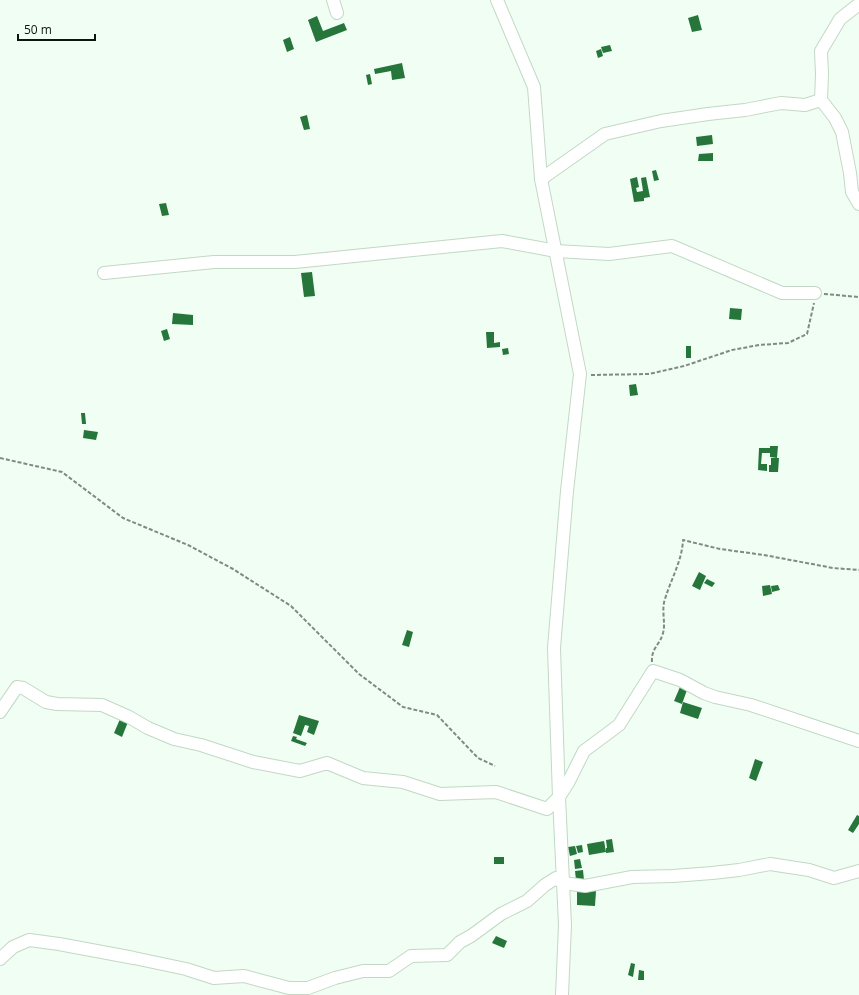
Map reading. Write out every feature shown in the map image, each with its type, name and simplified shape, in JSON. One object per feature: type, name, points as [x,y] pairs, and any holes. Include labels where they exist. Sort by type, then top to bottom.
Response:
[{"type":"street","points":[[333,0],[337,13]]},
{"type":"street","points":[[497,0],[534,87],[541,179],[580,374],[567,491],[554,648],[565,925],[562,995]]},
{"type":"street","points":[[859,4],[840,19],[821,51],[821,100],[835,118],[842,132],[852,192],[859,204]]},
{"type":"street","points":[[541,179],[605,134],[661,121],[745,110],[781,102],[805,105],[821,100]]},
{"type":"street","points":[[104,273],[214,262],[295,262],[502,241],[556,251],[609,254],[672,246],[782,293],[815,292]]},
{"type":"street","points":[[0,712],[17,687],[23,688],[46,702],[102,705],[174,739],[201,745],[253,762],[300,770],[327,763],[363,778],[403,782],[440,794],[496,792],[547,809],[559,797],[584,751],[620,725],[653,671],[680,680],[704,694],[751,705],[859,741]]},
{"type":"street","points":[[0,959],[13,947],[28,940],[86,948],[186,970],[214,978],[244,976],[289,988],[308,988],[335,978],[363,971],[389,972],[411,956],[447,955],[460,942],[471,936],[501,914],[527,901],[545,884],[556,878],[563,883],[585,886],[632,877],[712,873],[770,864],[809,870],[834,878],[859,871]]},
{"type":"path","points":[[580,374],[649,374],[684,366],[732,350],[759,345],[788,343],[807,334],[813,309],[815,292],[859,297]]},
{"type":"path","points":[[0,458],[62,472],[123,518],[188,545],[233,569],[291,606],[359,674],[372,684],[403,707],[437,716],[478,758],[495,766]]},
{"type":"path","points":[[653,671],[652,654],[663,634],[664,600],[676,571],[683,548],[683,540],[720,549],[764,555],[833,568],[859,570]]},
{"type":"building","points":[[698,15],[702,30],[692,32],[688,18]]},
{"type":"building","points":[[317,16],[323,31],[344,23],[347,30],[316,42],[308,20]]},
{"type":"building","points":[[290,37],[294,49],[287,52],[283,40]]},
{"type":"building","points":[[610,45],[612,51],[603,53],[601,47]]},
{"type":"building","points":[[601,49],[603,56],[598,58],[596,51]]},
{"type":"building","points":[[402,63],[405,78],[392,80],[391,71],[375,74],[374,69]]},
{"type":"building","points":[[370,74],[372,84],[368,85],[366,75]]},
{"type":"building","points":[[307,115],[310,129],[304,130],[300,117]]},
{"type":"building","points":[[712,135],[713,144],[697,146],[696,137]]},
{"type":"building","points":[[713,153],[713,161],[698,161],[699,154]]},
{"type":"building","points":[[656,170],[659,180],[654,181],[652,171]]},
{"type":"building","points":[[637,177],[639,187],[636,188],[637,192],[643,191],[641,178],[646,177],[650,197],[644,198],[644,201],[634,202],[630,179]]},
{"type":"building","points":[[166,203],[169,215],[162,216],[159,204]]},
{"type":"building","points":[[312,272],[315,296],[304,297],[301,273]]},
{"type":"building","points":[[730,308],[742,309],[741,320],[729,319]]},
{"type":"building","points":[[173,313],[193,315],[193,325],[172,324]]},
{"type":"building","points":[[167,329],[170,339],[164,341],[161,331]]},
{"type":"building","points":[[486,332],[494,332],[494,343],[500,342],[500,347],[487,348]]},
{"type":"building","points":[[686,346],[691,346],[691,358],[686,358]]},
{"type":"building","points":[[508,348],[509,354],[503,355],[502,349]]},
{"type":"building","points":[[636,384],[638,395],[630,396],[629,385]]},
{"type":"building","points":[[81,413],[85,413],[86,424],[82,424]]},
{"type":"building","points":[[84,430],[98,432],[96,440],[83,438]]},
{"type":"building","points":[[770,446],[778,446],[777,458],[770,457],[770,453],[762,453],[761,464],[767,464],[767,471],[758,470],[759,448],[770,448]]},
{"type":"building","points":[[771,458],[779,458],[778,472],[769,472]]},
{"type":"building","points":[[699,572],[706,576],[700,590],[692,586]]},
{"type":"building","points":[[707,579],[715,583],[712,587],[704,583]]},
{"type":"building","points":[[770,585],[772,594],[763,596],[762,586]]},
{"type":"building","points":[[778,585],[780,590],[772,592],[771,586]]},
{"type":"building","points":[[407,630],[413,632],[409,647],[402,645]]},
{"type":"building","points":[[680,687],[687,690],[682,704],[674,701]]},
{"type":"building","points":[[683,702],[702,708],[698,719],[680,713]]},
{"type":"building","points":[[299,715],[319,721],[314,735],[307,732],[309,726],[305,725],[301,736],[293,733]]},
{"type":"building","points":[[120,719],[128,722],[122,737],[114,733]]},
{"type":"building","points":[[293,736],[297,737],[296,739],[307,743],[305,746],[291,741]]},
{"type":"building","points":[[755,759],[763,762],[756,781],[749,778]]},
{"type":"building","points":[[857,815],[859,816],[859,824],[853,833],[848,830]]},
{"type":"building","points":[[612,839],[614,852],[606,853],[606,840]]},
{"type":"building","points":[[604,841],[606,852],[589,855],[587,844]]},
{"type":"building","points":[[582,845],[583,852],[578,853],[576,846]]},
{"type":"building","points":[[575,846],[577,854],[570,856],[568,847]]},
{"type":"building","points":[[494,857],[504,857],[504,864],[494,864]]},
{"type":"building","points":[[580,859],[582,868],[575,869],[574,860]]},
{"type":"building","points":[[583,870],[584,880],[576,880],[575,871]]},
{"type":"building","points":[[577,891],[596,891],[595,906],[577,905]]},
{"type":"building","points":[[496,936],[507,941],[504,948],[492,943]]},
{"type":"building","points":[[631,963],[635,964],[633,977],[628,975]]},
{"type":"building","points":[[639,970],[644,971],[644,980],[638,980]]}]
